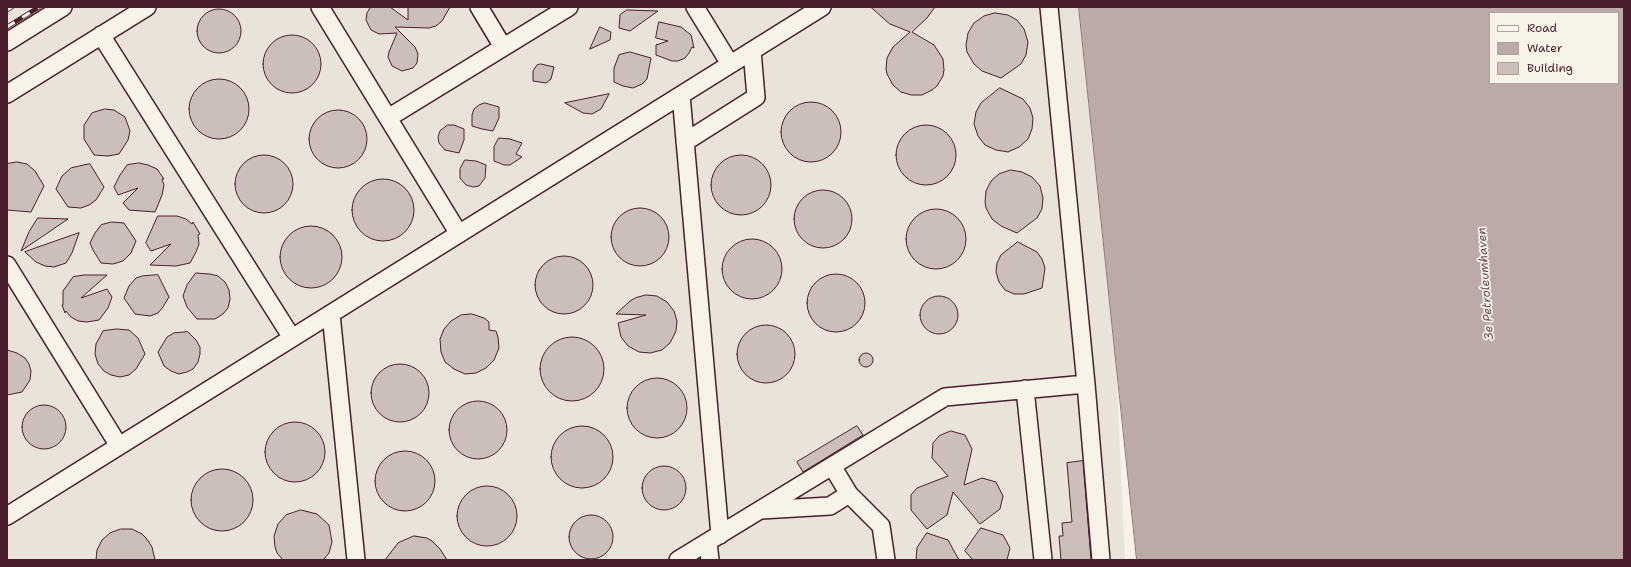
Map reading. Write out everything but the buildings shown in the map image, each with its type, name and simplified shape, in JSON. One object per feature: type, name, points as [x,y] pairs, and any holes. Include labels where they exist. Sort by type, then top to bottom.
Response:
[{"type":"lane","points":[[7,42],[62,7]]},
{"type":"lane","points":[[7,94],[147,7]]},
{"type":"lane","points":[[320,7],[459,234]]},
{"type":"lane","points":[[478,7],[503,47]]},
{"type":"lane","points":[[388,118],[569,7]]},
{"type":"lane","points":[[695,7],[730,64]]},
{"type":"lane","points":[[7,516],[822,7]]},
{"type":"lane","points":[[1049,7],[1086,384],[1101,560]]},
{"type":"lane","points":[[101,36],[292,338]]},
{"type":"lane","points":[[685,142],[756,97],[752,50]]},
{"type":"lane","points":[[681,95],[714,538],[710,560]]},
{"type":"lane","points":[[7,265],[119,446]]},
{"type":"lane","points":[[331,314],[356,560]]},
{"type":"lane","points":[[678,560],[945,397],[1086,384]]},
{"type":"lane","points":[[1025,389],[1042,560]]},
{"type":"lane","points":[[832,466],[849,494],[881,526],[886,560]]},
{"type":"lane","points":[[759,511],[830,506],[849,494]]},
{"type":"shaded area","points":[[7,7],[1079,7],[1115,340],[1125,560],[7,560]]},
{"type":"water","name":"3e Petroleumhaven","points":[[1079,7],[1624,7],[1624,560],[1137,560]]},
{"type":"railway","points":[[7,10],[12,7]]},
{"type":"railway","points":[[7,27],[39,7]]}]
